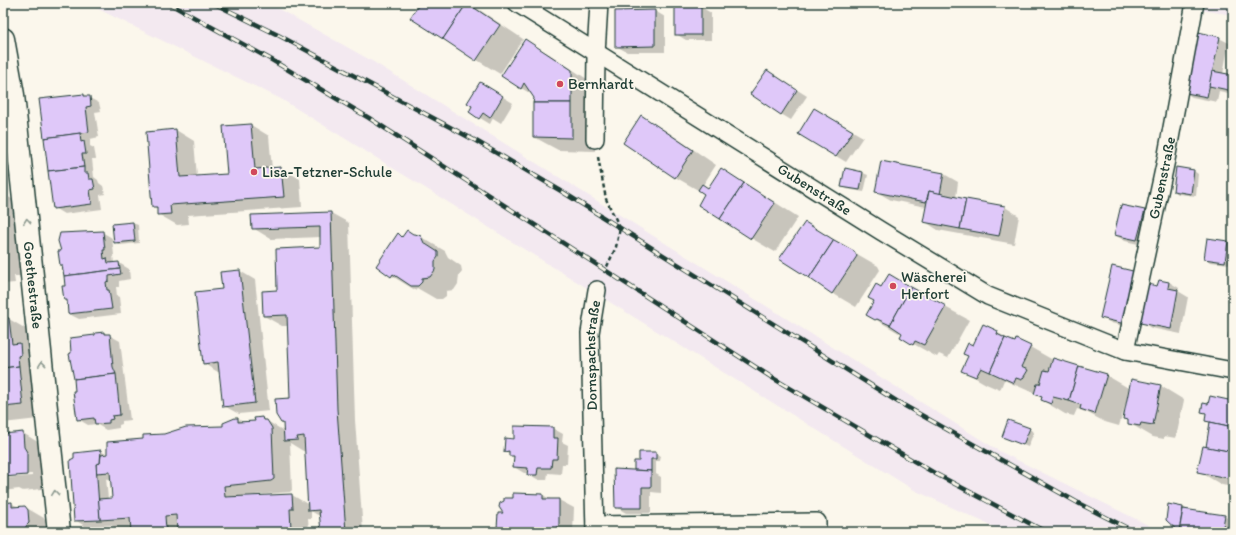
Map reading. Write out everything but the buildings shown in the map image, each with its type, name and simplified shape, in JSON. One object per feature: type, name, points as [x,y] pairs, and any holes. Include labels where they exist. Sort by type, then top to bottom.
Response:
[{"type":"main road","name":"Goethestraße","points":[[3,39],[13,95],[59,532]]},
{"type":"street","name":"Gubenstraße","points":[[517,3],[596,54],[988,296],[1125,351],[1233,371]]},
{"type":"street","points":[[595,139],[596,54],[599,3]]},
{"type":"street","name":"Gubenstraße","points":[[1125,351],[1166,160],[1195,3]]},
{"type":"street","name":"Dornspachstraße","points":[[597,290],[590,333],[595,528],[818,522],[817,532]]},
{"type":"path","name":"Dornspachstraße","points":[[595,139],[606,199],[620,228],[616,247],[597,290]]},
{"type":"shaded area","points":[[86,3],[268,3],[372,61],[1001,452],[1162,532],[1005,532],[914,490],[281,99]]},
{"type":"shaded area","points":[[1154,3],[1233,3],[1233,15]]},
{"type":"railway","points":[[168,3],[270,59],[369,118],[771,377],[936,474],[1046,532]]},
{"type":"railway","points":[[213,3],[278,35],[476,141],[561,191],[898,402],[1080,504],[1135,532]]},
{"type":"place","name":"Bernhardt","points":[[560,84]]},
{"type":"place","name":"Lisa-Tetzner-Schule","points":[[254,172]]},
{"type":"place","name":"Wäscherei Herfort","points":[[893,286]]}]
